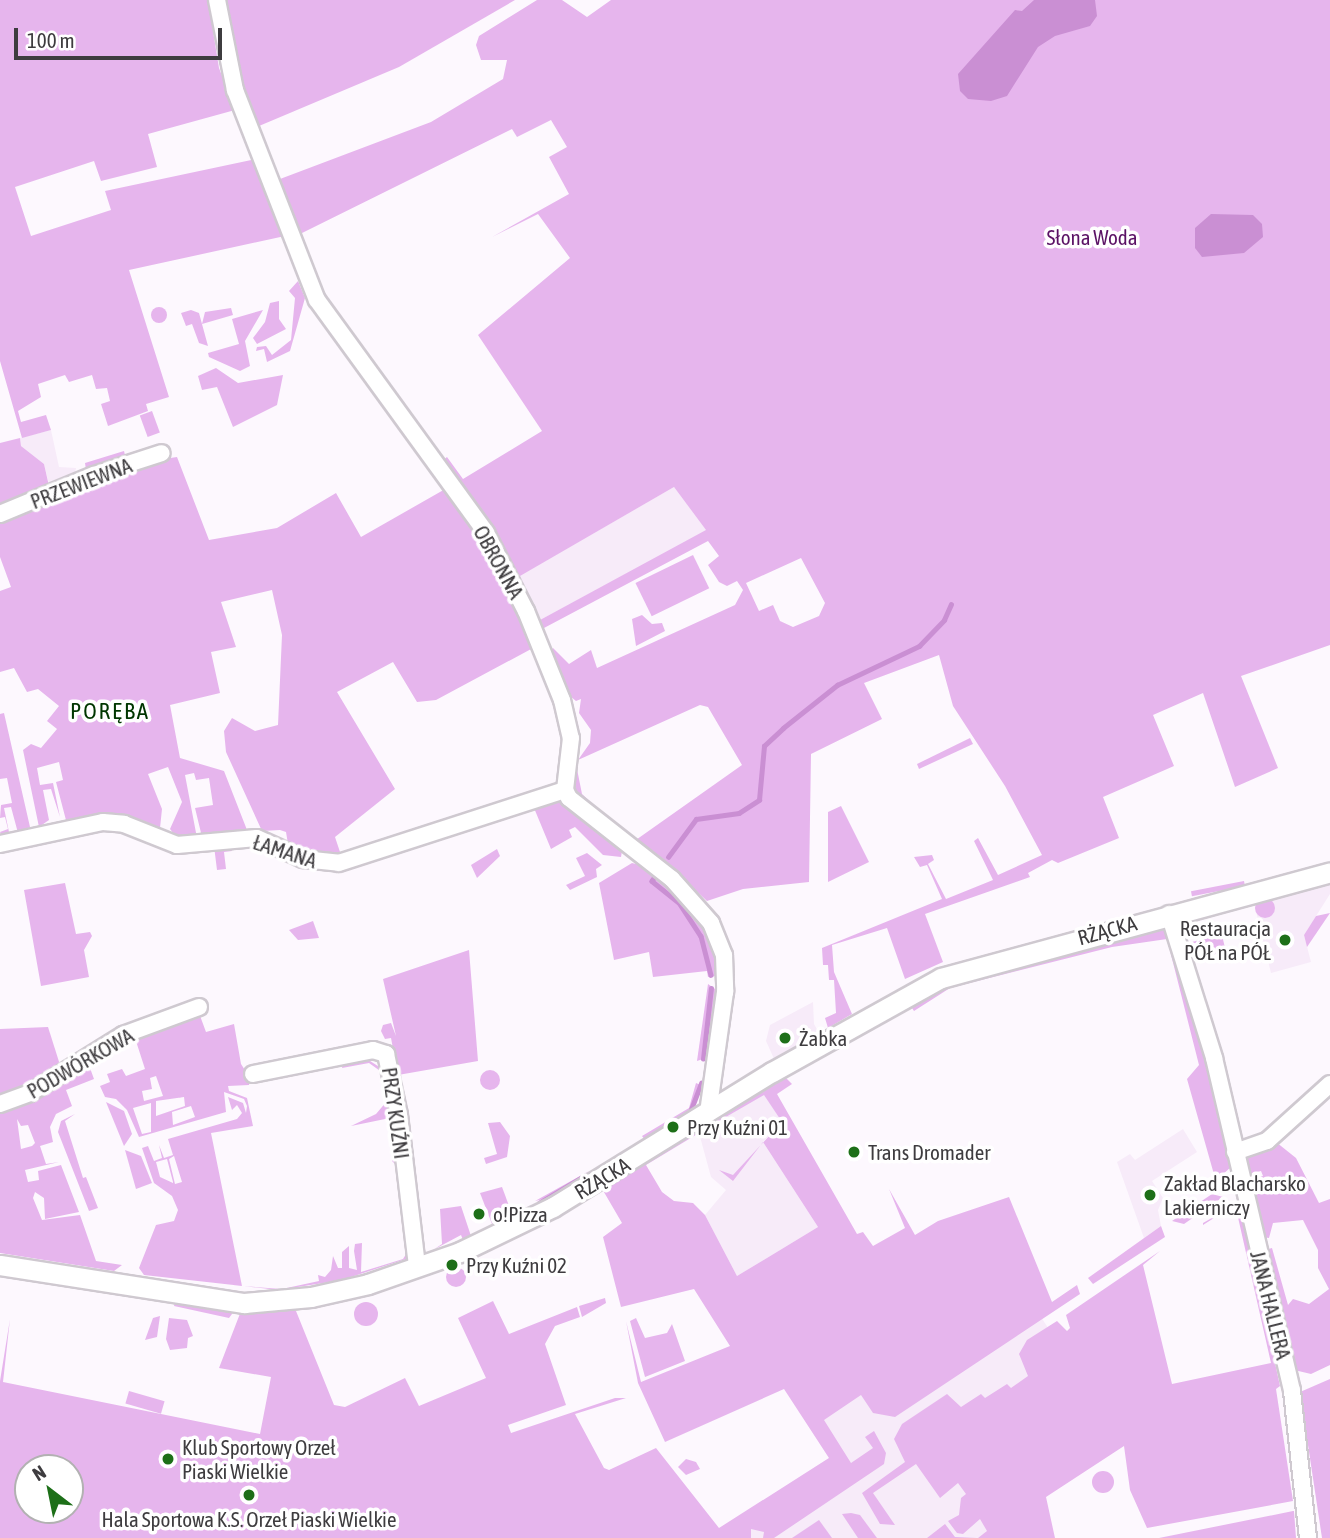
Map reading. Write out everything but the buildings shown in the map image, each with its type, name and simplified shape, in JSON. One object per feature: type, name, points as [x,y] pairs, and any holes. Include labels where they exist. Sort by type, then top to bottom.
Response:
[{"type":"street","name":"OBRONNA","points":[[217,0],[235,90],[317,300],[485,533],[526,611],[567,721],[571,761],[565,790]]},
{"type":"street","name":"PRZEWIEWNA","points":[[0,514],[94,475],[162,453]]},
{"type":"street","name":"ŁAMANA","points":[[0,844],[103,822],[132,826],[177,845],[257,838],[303,859],[340,863],[565,790]]},
{"type":"street","points":[[565,790],[590,818],[682,888],[711,923],[724,955],[725,992],[708,1113]]},
{"type":"street","name":"RŻĄCKA","points":[[0,1265],[244,1303],[339,1292],[417,1267],[553,1207],[828,1039],[941,978],[1330,872]]},
{"type":"street","name":"JANA HALLERA","points":[[1169,914],[1214,1058],[1292,1391],[1308,1538]]},
{"type":"street","name":"PODWÓRKOWA","points":[[0,1104],[30,1093],[122,1035],[199,1007]]},
{"type":"street","name":"PRZY KUŹNI","points":[[253,1074],[373,1050],[386,1054],[399,1115],[417,1267]]},
{"type":"street","points":[[1235,1152],[1267,1141],[1330,1084]]},
{"type":"shaded area","points":[[1034,0],[1095,0],[1097,16],[1090,26],[1055,36],[1038,47],[1007,96],[991,101],[968,99],[960,91],[958,74],[1015,10],[1022,11]]},
{"type":"shaded area","points":[[1211,214],[1253,215],[1262,224],[1263,237],[1244,253],[1202,257],[1195,248],[1195,228]]},
{"type":"shaded area","points":[[51,430],[59,467],[76,468],[74,480],[49,484],[44,464],[21,446],[20,438]]},
{"type":"shaded area","points":[[674,487],[707,531],[540,620],[519,576]]},
{"type":"shaded area","points":[[1330,884],[1330,894],[1304,935],[1311,962],[1271,973],[1254,903]]},
{"type":"shaded area","points":[[813,1002],[814,1024],[819,1033],[775,1061],[766,1041],[770,1025]]},
{"type":"shaded area","points":[[764,1094],[782,1122],[763,1142],[818,1227],[737,1276],[705,1215],[726,1190],[711,1177],[699,1133]]},
{"type":"shaded area","points":[[1183,1129],[1197,1152],[1152,1181],[1163,1198],[1158,1210],[1161,1226],[1144,1238],[1117,1162],[1130,1154],[1135,1160]]},
{"type":"shaded area","points":[[1006,1263],[1124,1445],[983,1538],[706,1538],[829,1458],[796,1406]]},
{"type":"green space","points":[[0,0],[208,0],[219,68],[235,110],[148,134],[157,167],[101,181],[94,161],[15,187],[31,236],[111,210],[105,191],[256,159],[285,236],[129,270],[169,397],[146,404],[148,411],[108,426],[101,404],[110,401],[107,388],[96,389],[92,375],[69,382],[65,375],[38,384],[41,397],[18,411],[21,422],[46,415],[51,430],[22,438],[0,361]]},
{"type":"green space","points":[[221,0],[515,0],[399,67],[259,126],[237,75]]},
{"type":"green space","name":"Słona Woda","points":[[537,0],[562,0],[587,17],[611,0],[1330,0],[1330,645],[1241,676],[1278,768],[1235,787],[1203,693],[1153,715],[1174,766],[1103,797],[1119,838],[1058,863],[1052,860],[1028,873],[1030,877],[925,914],[943,962],[905,979],[887,928],[832,945],[834,972],[852,1014],[828,1028],[825,1018],[836,1013],[834,980],[829,980],[828,965],[823,965],[822,948],[942,899],[927,865],[920,867],[914,857],[932,855],[934,860],[928,864],[946,899],[993,880],[974,841],[978,838],[998,875],[1042,855],[1005,786],[953,706],[939,655],[864,683],[882,719],[811,754],[809,882],[743,889],[707,901],[662,859],[615,832],[578,795],[573,781],[577,769],[582,794],[633,842],[742,765],[708,707],[700,705],[578,760],[590,743],[591,730],[579,713],[581,699],[576,701],[565,692],[550,651],[553,648],[569,664],[591,650],[597,668],[735,605],[743,590],[737,581],[727,586],[719,582],[708,565],[719,556],[708,541],[544,628],[543,633],[540,620],[706,530],[674,487],[520,576],[530,601],[524,599],[439,463],[447,457],[463,479],[542,431],[478,335],[570,258],[538,214],[492,237],[569,194],[549,157],[567,147],[551,120],[517,137],[512,129],[298,235],[262,143],[264,140],[280,179],[431,122],[503,79],[507,60],[481,60],[476,45],[479,36]],"holes":[[[801,558],[825,603],[819,616],[793,627],[780,621],[773,605],[759,611],[746,583]]]},
{"type":"green space","points":[[298,281],[305,298],[290,351],[267,362],[264,349],[256,351],[257,347],[266,346],[272,355],[291,340],[295,298],[289,291]]},
{"type":"green space","points":[[279,301],[279,319],[286,329],[257,344],[253,338],[265,322],[270,303]]},
{"type":"green space","points":[[159,307],[165,309],[165,321],[159,323],[153,321],[151,315],[153,309]]},
{"type":"green space","points":[[231,308],[233,315],[202,324],[205,312]]},
{"type":"green space","points":[[191,310],[199,313],[208,346],[199,343],[192,324],[186,326],[181,313]]},
{"type":"green space","points":[[263,310],[245,341],[250,366],[240,371],[209,357],[208,353],[239,344],[232,319]]},
{"type":"green space","points":[[216,368],[238,383],[283,375],[277,405],[233,427],[217,387],[202,390],[198,376]]},
{"type":"green space","points":[[152,411],[160,433],[148,437],[140,415]]},
{"type":"green space","points":[[20,438],[21,446],[44,464],[49,486],[0,510],[0,443]]},
{"type":"green space","points":[[124,451],[126,459],[86,470],[85,463]]},
{"type":"green space","points":[[177,457],[209,540],[277,528],[336,493],[361,537],[447,488],[473,523],[533,648],[436,700],[417,702],[393,662],[337,692],[395,789],[335,837],[342,858],[288,844],[286,832],[262,831],[226,752],[224,731],[232,718],[255,731],[278,725],[282,635],[272,590],[221,602],[236,647],[211,652],[220,693],[170,705],[180,758],[224,771],[247,830],[202,837],[195,808],[213,805],[209,778],[196,780],[194,773],[185,775],[197,838],[177,838],[170,829],[182,802],[168,767],[148,774],[162,809],[160,828],[67,824],[56,782],[63,780],[59,762],[37,768],[40,785],[53,783],[60,817],[51,789],[43,790],[49,820],[39,827],[23,750],[31,744],[41,748],[57,729],[47,721],[59,706],[38,689],[27,692],[14,668],[0,672],[0,591],[11,587],[0,557],[0,519],[151,461]]},
{"type":"green space","points":[[693,555],[709,588],[652,616],[635,583]]},
{"type":"green space","points":[[642,615],[652,624],[662,623],[665,631],[636,646],[632,619]]},
{"type":"green space","points":[[4,713],[30,827],[18,833],[11,807],[4,808],[9,832],[2,837],[0,832],[8,829],[5,817],[0,818],[1,805],[12,803],[7,778],[0,779],[0,714]]},
{"type":"green space","points":[[970,738],[973,744],[919,769],[917,764]]},
{"type":"green space","points":[[560,794],[622,851],[621,857],[603,855],[575,827],[569,830],[572,837],[551,849],[534,808],[522,814]]},
{"type":"green space","points":[[841,806],[869,862],[828,882],[828,812]]},
{"type":"green space","points":[[254,843],[230,846],[232,851],[224,852],[226,869],[217,870],[214,846]]},
{"type":"green space","points":[[497,849],[500,856],[477,878],[471,865]]},
{"type":"green space","points":[[587,853],[602,865],[596,869],[597,877],[570,890],[566,885],[585,876],[576,858]]},
{"type":"green space","points":[[632,863],[644,866],[674,890],[705,928],[715,958],[715,976],[708,977],[707,971],[653,977],[649,952],[614,960],[599,883]]},
{"type":"green space","points":[[1244,881],[1245,886],[1192,896],[1191,891]]},
{"type":"green space","points":[[65,883],[76,934],[90,932],[92,936],[84,950],[89,977],[41,986],[24,890]]},
{"type":"green space","points":[[1265,898],[1272,901],[1275,908],[1272,915],[1265,918],[1258,915],[1255,908],[1258,901]]},
{"type":"green space","points":[[1330,913],[1307,947],[1304,935],[1316,916]]},
{"type":"green space","points":[[313,921],[319,938],[298,940],[289,930]]},
{"type":"green space","points":[[1164,930],[1197,1021],[1232,1166],[1220,1177],[1215,1178],[1187,1079],[1199,1065],[1167,939],[1112,947],[950,988],[914,1011],[910,1005],[942,984],[1119,937]]},
{"type":"green space","points":[[1222,935],[1226,952],[1197,958],[1193,942]]},
{"type":"green space","points":[[469,950],[478,1061],[398,1075],[391,1038],[385,1039],[381,1031],[383,1025],[391,1023],[396,1036],[383,979]]},
{"type":"green space","points":[[708,984],[718,991],[706,1058],[697,1061]]},
{"type":"green space","points":[[199,1013],[206,1032],[234,1024],[241,1064],[250,1078],[249,1085],[228,1086],[229,1091],[247,1098],[253,1126],[211,1133],[242,1286],[144,1275],[139,1268],[156,1225],[174,1221],[178,1210],[172,1196],[154,1183],[142,1148],[148,1146],[154,1161],[162,1158],[159,1145],[164,1158],[173,1155],[168,1139],[237,1119],[242,1113],[237,1105],[232,1110],[228,1097],[243,1103],[246,1113],[244,1099],[224,1092],[226,1112],[139,1137],[127,1110],[116,1099],[105,1097],[100,1086],[110,1082],[107,1074],[122,1069],[126,1076],[145,1069],[135,1038],[118,1044]],"holes":[[[156,1076],[163,1096],[144,1101],[142,1091],[152,1089],[150,1078]],[[184,1097],[185,1106],[156,1116],[156,1101]],[[151,1103],[151,1132],[142,1134],[133,1108]],[[191,1106],[195,1117],[173,1125],[172,1112]],[[174,1156],[182,1182],[175,1184],[169,1159]],[[167,1159],[173,1183],[160,1177],[156,1162]]]},
{"type":"green space","points":[[48,1027],[61,1068],[0,1100],[0,1029]]},
{"type":"green space","points":[[367,1059],[384,1070],[400,1169],[392,1161],[390,1118],[351,1126],[376,1114],[387,1101],[383,1073],[369,1063],[342,1068],[343,1064]]},
{"type":"green space","points":[[94,1060],[97,1065],[90,1068],[94,1079],[66,1090],[72,1106],[56,1114],[50,1127],[53,1142],[40,1146],[46,1164],[59,1162],[25,1170],[28,1182],[39,1180],[38,1171],[61,1165],[79,1212],[45,1219],[44,1198],[35,1192],[33,1198],[42,1220],[80,1215],[96,1261],[122,1265],[114,1271],[0,1253],[0,1110]],"holes":[[[17,1119],[21,1126],[28,1125],[35,1143],[21,1149]]]},
{"type":"green space","points":[[486,1070],[494,1070],[500,1080],[494,1090],[486,1090],[480,1084],[480,1076]]},
{"type":"green space","points":[[784,1076],[792,1084],[777,1094],[857,1234],[863,1232],[873,1246],[905,1228],[889,1189],[915,1235],[938,1221],[1009,1197],[1052,1302],[1077,1285],[1080,1294],[895,1417],[873,1413],[861,1395],[824,1420],[851,1463],[873,1448],[865,1437],[874,1431],[886,1453],[884,1464],[774,1538],[763,1538],[764,1532],[751,1529],[751,1538],[0,1538],[0,1381],[10,1319],[3,1382],[260,1434],[271,1377],[219,1368],[241,1311],[296,1311],[334,1405],[345,1407],[405,1378],[419,1406],[486,1378],[458,1318],[493,1301],[509,1334],[577,1307],[580,1317],[555,1326],[545,1344],[566,1405],[508,1425],[511,1433],[615,1398],[626,1398],[575,1414],[604,1468],[609,1470],[656,1448],[719,1528],[829,1458],[784,1389],[665,1442],[638,1383],[626,1321],[641,1382],[730,1346],[694,1289],[621,1307],[603,1237],[622,1223],[601,1187],[697,1130],[699,1133],[646,1165],[662,1192],[674,1201],[693,1203],[705,1215],[737,1276],[818,1227],[763,1142],[782,1122],[764,1095],[712,1125],[711,1122]]},
{"type":"green space","points":[[696,1083],[703,1086],[693,1109],[645,1140],[642,1136],[689,1108]]},
{"type":"green space","points":[[106,1102],[124,1111],[132,1134],[124,1146]]},
{"type":"green space","points":[[75,1114],[65,1121],[83,1178],[86,1177],[98,1208],[89,1211],[58,1132],[61,1121]]},
{"type":"green space","points":[[500,1122],[510,1136],[507,1157],[486,1164],[484,1158],[497,1154],[488,1123]]},
{"type":"green space","points":[[1276,1142],[1296,1158],[1319,1203],[1330,1199],[1330,1365],[1311,1374],[1290,1369],[1265,1250],[1272,1248],[1288,1305],[1293,1299],[1309,1304],[1329,1289],[1318,1268],[1318,1250],[1303,1220],[1273,1223],[1269,1238],[1262,1237],[1249,1180],[1263,1176],[1261,1171],[1249,1174],[1244,1159]]},
{"type":"green space","points":[[760,1145],[733,1181],[719,1170],[733,1175]]},
{"type":"green space","points":[[125,1150],[141,1156],[152,1183],[136,1189]]},
{"type":"green space","points":[[589,1171],[552,1197],[535,1201]]},
{"type":"green space","points":[[502,1187],[512,1214],[492,1224],[480,1193]]},
{"type":"green space","points":[[1212,1194],[1223,1197],[1184,1224],[1172,1221]]},
{"type":"green space","points":[[461,1206],[471,1236],[463,1240],[461,1235],[433,1250],[442,1244],[440,1209]]},
{"type":"green space","points":[[1233,1206],[1242,1212],[1280,1386],[1276,1389],[1293,1501],[1147,1528],[1130,1490],[1124,1446],[1046,1497],[1055,1538],[978,1538],[987,1531],[980,1519],[963,1534],[957,1533],[948,1521],[959,1515],[961,1498],[966,1494],[958,1483],[940,1498],[916,1464],[873,1493],[895,1525],[880,1524],[862,1493],[905,1462],[894,1439],[902,1424],[947,1394],[961,1407],[981,1394],[985,1398],[1007,1384],[1011,1388],[1028,1376],[1019,1354],[1027,1340],[1057,1321],[1067,1331],[1070,1328],[1066,1315],[1160,1251],[1143,1265],[1172,1384],[1271,1363],[1237,1213],[1225,1211],[1203,1225],[1203,1223]]},
{"type":"green space","points":[[1161,1226],[1165,1237],[1093,1284],[1088,1278]]},
{"type":"green space","points":[[362,1243],[361,1272],[403,1259],[408,1251],[409,1258],[342,1280],[279,1290],[245,1286],[282,1289],[319,1281],[318,1275],[325,1277],[331,1270],[333,1256],[338,1268],[342,1268],[342,1252],[349,1246],[349,1268],[357,1270],[355,1244]]},
{"type":"green space","points":[[456,1267],[463,1270],[466,1277],[463,1284],[456,1287],[449,1284],[446,1277],[449,1270]]},
{"type":"green space","points":[[176,1298],[231,1308],[232,1314],[229,1318],[174,1306]]},
{"type":"green space","points":[[605,1298],[606,1303],[582,1317],[579,1306]]},
{"type":"green space","points":[[366,1302],[377,1309],[378,1314],[371,1325],[366,1326],[355,1319],[354,1314],[361,1303]]},
{"type":"green space","points":[[160,1316],[157,1337],[145,1340],[153,1318]]},
{"type":"green space","points":[[169,1318],[187,1320],[193,1336],[188,1338],[187,1348],[170,1350],[166,1339]]},
{"type":"green space","points":[[636,1318],[645,1338],[667,1333],[672,1324],[685,1361],[645,1377],[630,1321]]},
{"type":"green space","points":[[1330,1379],[1330,1538],[1322,1538],[1300,1392]]},
{"type":"green space","points":[[129,1391],[165,1401],[161,1414],[125,1403]]},
{"type":"green space","points":[[686,1459],[696,1462],[700,1469],[686,1475],[678,1467]]},
{"type":"green space","points":[[1103,1471],[1111,1474],[1114,1482],[1111,1490],[1103,1493],[1095,1490],[1092,1482],[1095,1474]]},
{"type":"green space","points":[[1293,1511],[1296,1538],[1159,1538]]},
{"type":"green space","points":[[842,1514],[860,1515],[877,1538],[858,1538]]},
{"type":"green space","points":[[819,1520],[832,1538],[792,1538]]},
{"type":"green space","points":[[945,1524],[955,1537],[977,1538],[927,1538]]},
{"type":"waterway","points":[[668,857],[696,819],[739,813],[759,800],[764,746],[783,728],[837,685],[919,646],[944,620],[951,604]]},
{"type":"waterway","points":[[655,877],[652,881],[680,904],[701,936],[711,975]]},
{"type":"waterway","points":[[703,1059],[711,988]]},
{"type":"waterway","points":[[690,1112],[701,1083]]},
{"type":"waterway","points":[[539,1203],[584,1176]]},
{"type":"place","name":"Restauracja PÓŁ na PÓŁ","points":[[1285,940]]},
{"type":"place","name":"Żabka","points":[[785,1038]]},
{"type":"place","name":"Przy Kuźni 01","points":[[673,1127]]},
{"type":"place","name":"Trans Dromader","points":[[854,1152]]},
{"type":"place","name":"Zakład Blacharsko Lakierniczy","points":[[1150,1195]]},
{"type":"place","name":"o!Pizza","points":[[479,1214]]},
{"type":"place","name":"Przy Kuźni 02","points":[[452,1265]]},
{"type":"place","name":"Klub Sportowy Orzeł Piaski Wielkie","points":[[168,1459]]},
{"type":"place","name":"Hala Sportowa K.S. Orzeł Piaski Wielkie","points":[[249,1495]]},
{"type":"district","name":"PORĘBA","points":[[110,711]]}]
